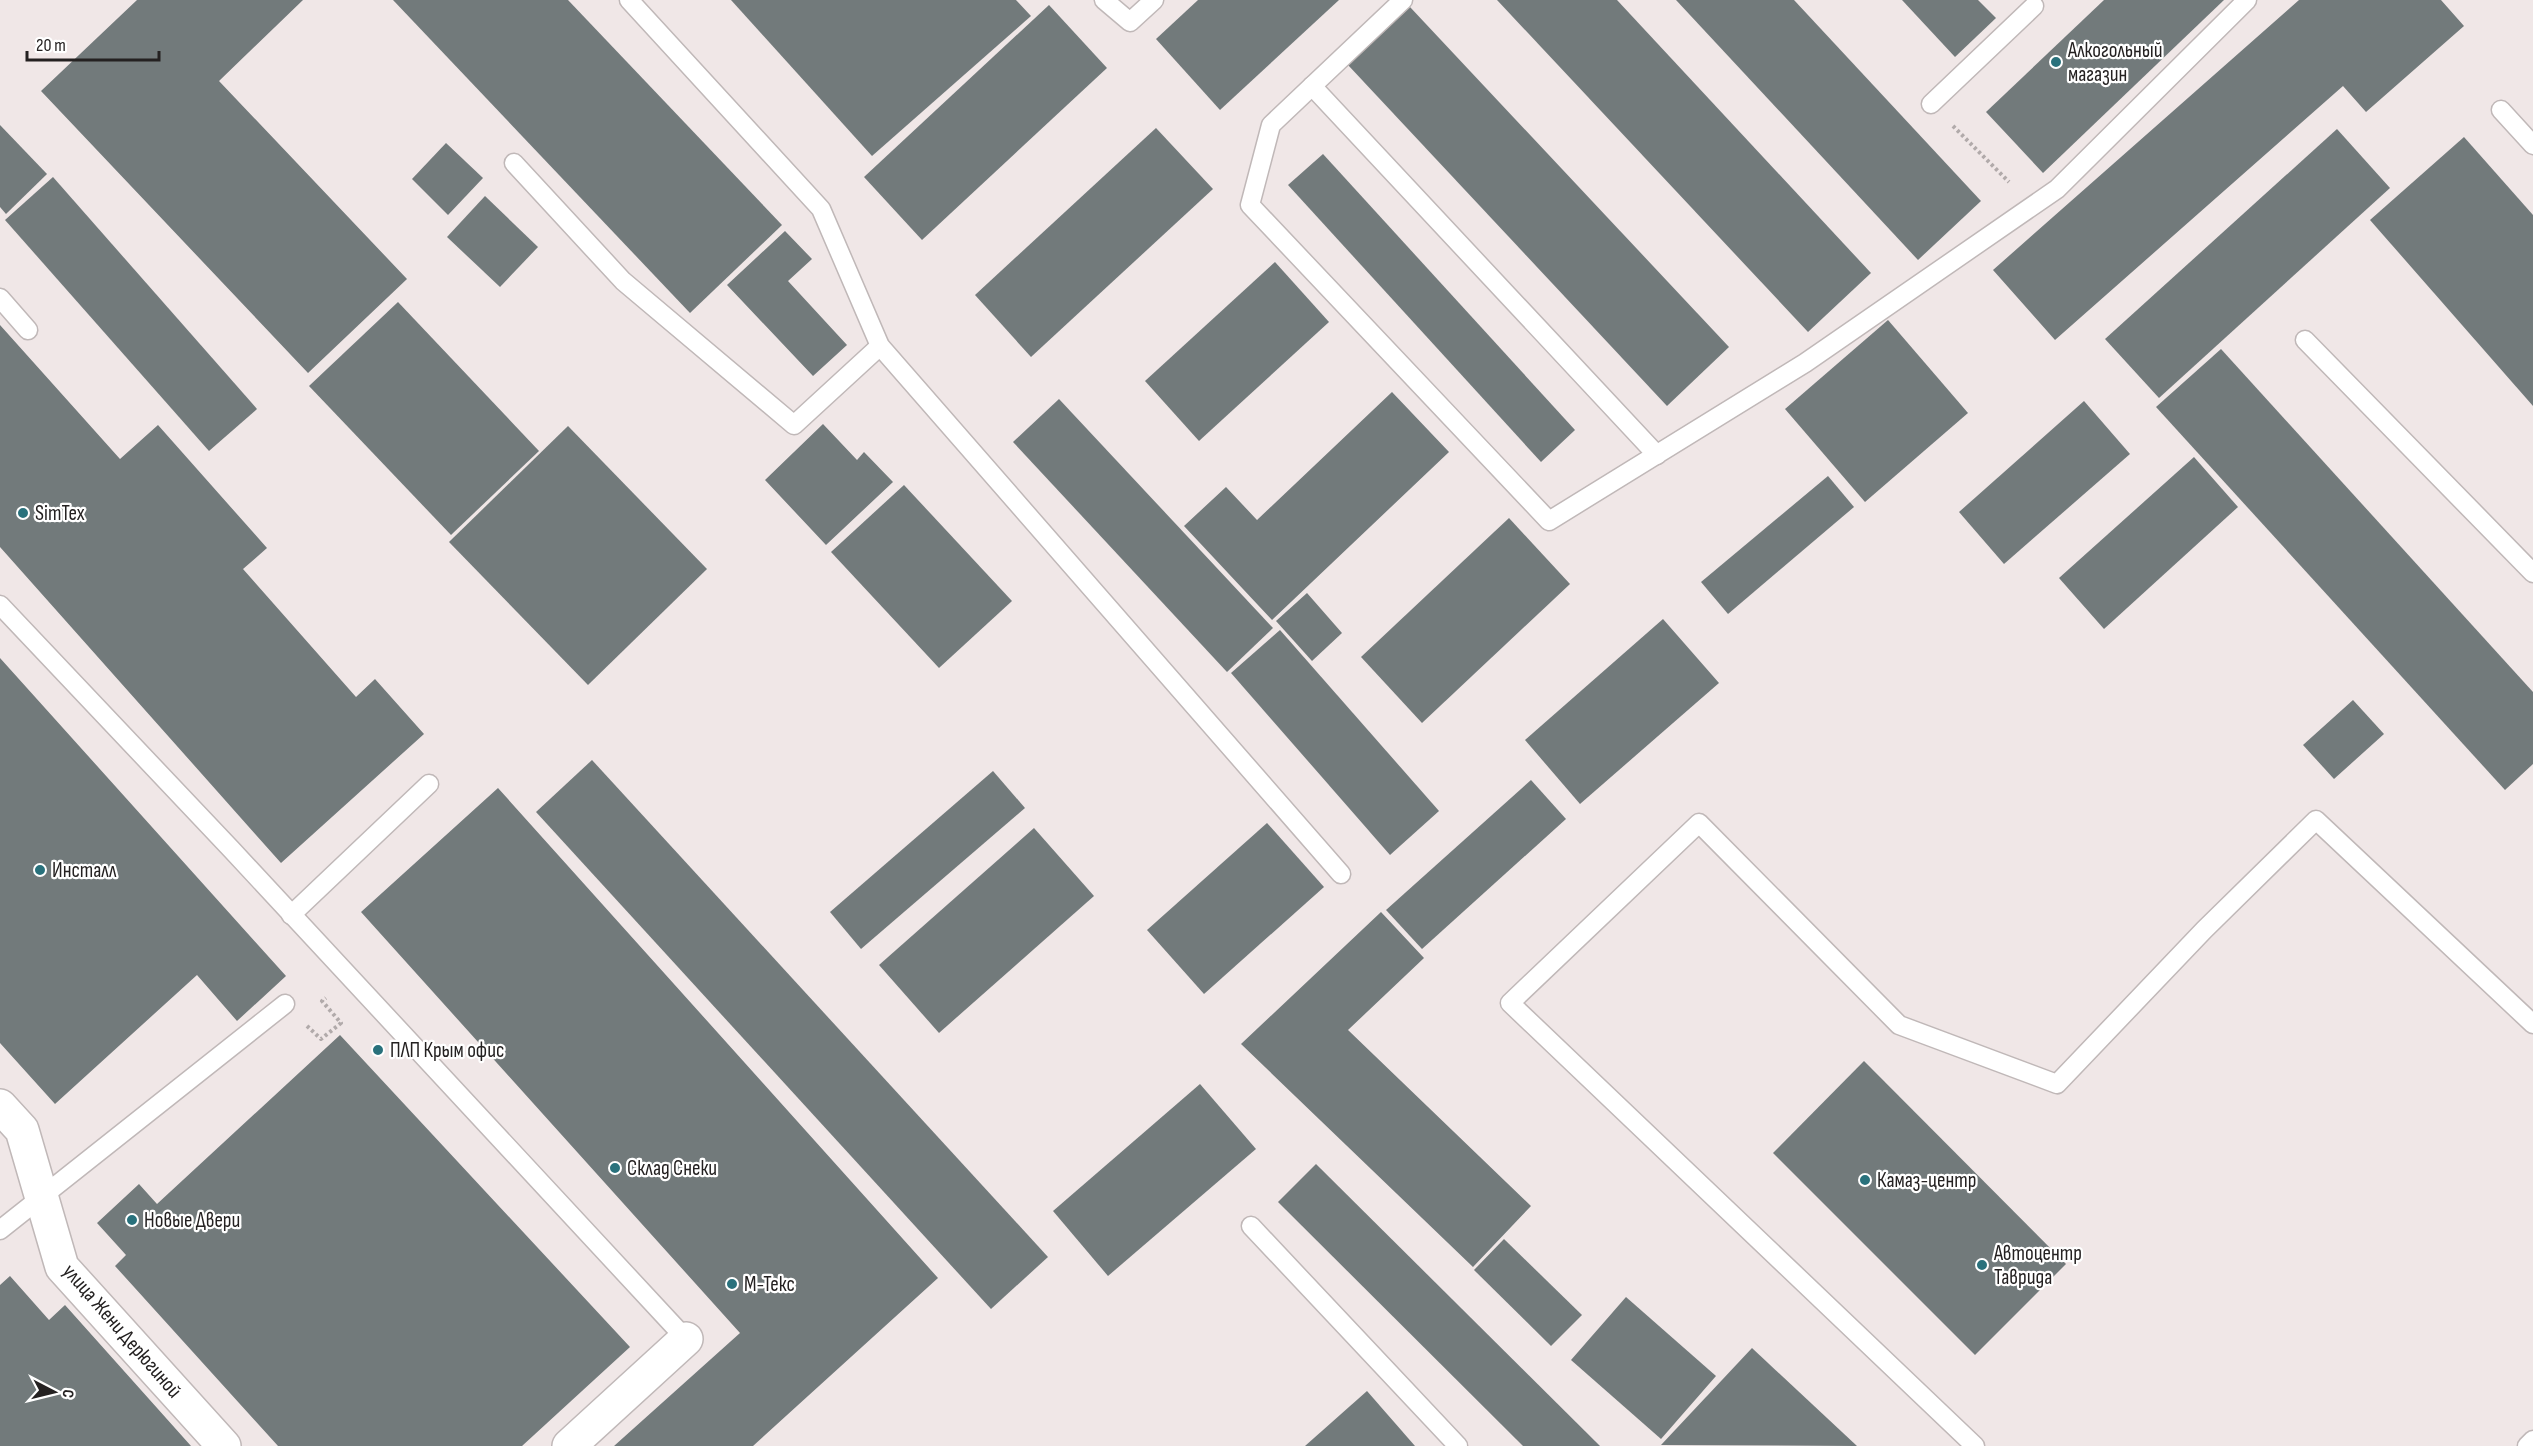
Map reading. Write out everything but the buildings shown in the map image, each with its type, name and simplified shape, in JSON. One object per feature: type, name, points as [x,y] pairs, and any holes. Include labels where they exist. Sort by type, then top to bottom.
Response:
[{"type":"street","name":"улица Жени Дерюгиной","points":[[0,1106],[22,1130],[62,1266],[224,1446]]},
{"type":"street","points":[[569,1446],[686,1339]]},
{"type":"lane","points":[[629,0],[821,209],[880,346],[1341,874]]},
{"type":"lane","points":[[1104,0],[1130,22],[1154,0]]},
{"type":"lane","points":[[1403,0],[1271,125],[1250,205],[1549,521],[1805,363],[2057,189],[2247,0]]},
{"type":"lane","points":[[1931,104],[2035,2]]},
{"type":"lane","points":[[1312,86],[1657,455]]},
{"type":"lane","points":[[2501,110],[2533,145]]},
{"type":"lane","points":[[514,163],[623,281],[794,425],[880,346]]},
{"type":"lane","points":[[0,298],[28,330]]},
{"type":"lane","points":[[2305,340],[2533,573]]},
{"type":"lane","points":[[0,605],[686,1339]]},
{"type":"lane","points":[[291,915],[429,784]]},
{"type":"lane","points":[[1975,1446],[1510,1003],[1698,823],[1899,1025],[2057,1084],[2204,930],[2316,820],[2533,1024]]},
{"type":"lane","points":[[0,1230],[285,1004]]},
{"type":"lane","points":[[1251,1226],[1458,1446]]},
{"type":"lane","points":[[2527,1446],[2533,1440]]},
{"type":"path","points":[[1931,104],[2033,205]]},
{"type":"path","points":[[322,1001],[341,1023]]},
{"type":"place","name":"Алкогольный магазин","points":[[2056,62]]},
{"type":"place","name":"SimTex","points":[[23,513]]},
{"type":"place","name":"Инсталл","points":[[40,870]]},
{"type":"place","name":"ПЛП Крым офис","points":[[378,1050]]},
{"type":"place","name":"Склад Снеки","points":[[615,1168]]},
{"type":"place","name":"Камаз-центр","points":[[1865,1180]]},
{"type":"place","name":"Новые Двери","points":[[132,1220]]},
{"type":"place","name":"Автоцентр Таврида","points":[[1982,1265]]},
{"type":"place","name":"М-Текс","points":[[732,1284]]}]
